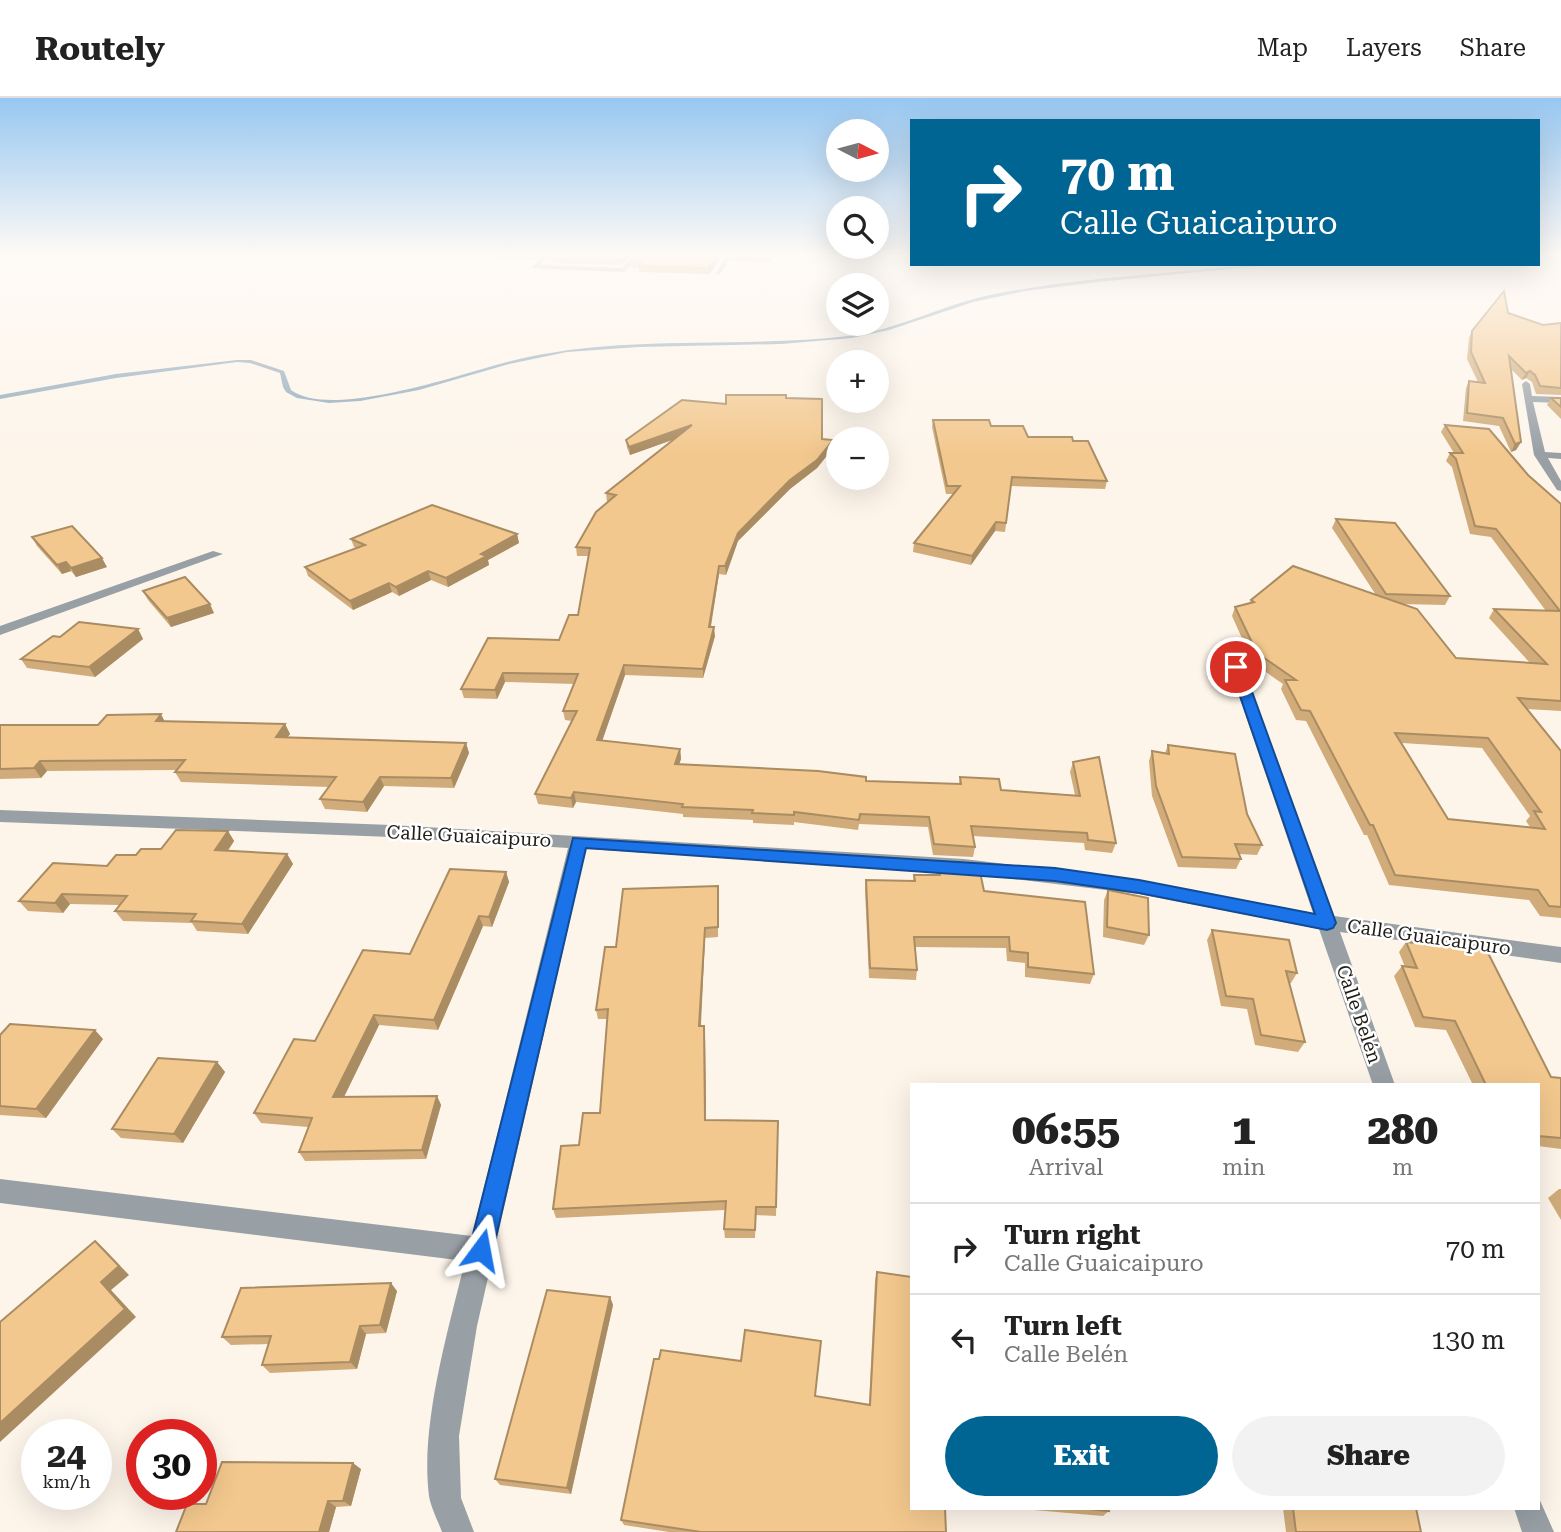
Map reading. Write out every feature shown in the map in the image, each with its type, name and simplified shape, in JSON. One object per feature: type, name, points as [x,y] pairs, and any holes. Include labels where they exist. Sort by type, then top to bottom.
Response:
[{"type":"street","points":[[1526,384],[1539,455],[1561,488]]},
{"type":"street","points":[[1528,399],[1561,400]]},
{"type":"street","points":[[1539,455],[1561,456]]},
{"type":"street","points":[[0,631],[217,554]]},
{"type":"street","name":"Calle Belén","points":[[1236,667],[1383,1083]]},
{"type":"street","name":"Calle Guaicaipuro","points":[[0,816],[579,842],[1055,874],[1327,923],[1561,955]]},
{"type":"street","points":[[458,1532],[445,1498],[444,1436],[463,1325],[579,842]]},
{"type":"street","points":[[0,1191],[481,1250]]},
{"type":"street","points":[[1531,1510],[1538,1532]]},
{"type":"building","points":[[1481,320],[1528,320],[1543,325],[1561,323],[1561,388],[1540,386],[1535,375],[1530,371],[1526,373],[1509,356],[1521,442],[1515,444],[1503,418],[1467,413],[1469,381],[1485,383],[1471,352],[1472,331]]},
{"type":"building","points":[[726,395],[786,395],[786,398],[822,399],[822,439],[826,439],[826,449],[817,460],[790,480],[738,533],[725,566],[719,566],[709,627],[714,627],[703,669],[624,665],[597,740],[680,749],[675,764],[818,771],[866,777],[866,781],[961,784],[960,777],[999,779],[1001,790],[1080,796],[1073,762],[1099,757],[1116,843],[1088,840],[1087,833],[971,826],[975,847],[934,844],[929,817],[860,814],[859,820],[794,812],[794,815],[682,807],[683,804],[574,792],[571,798],[535,794],[577,711],[563,711],[578,674],[503,673],[495,690],[461,689],[488,638],[559,640],[569,615],[578,615],[590,548],[576,547],[596,512],[616,495],[606,493],[692,425],[629,447],[626,440],[682,400],[726,404]]},
{"type":"building","points":[[1551,398],[1561,398],[1561,407]]},
{"type":"building","points":[[933,420],[989,420],[991,426],[1023,426],[1028,437],[1072,437],[1073,441],[1088,441],[1107,481],[1012,477],[1006,523],[996,522],[972,556],[914,543],[960,486],[947,486]]},
{"type":"building","points":[[1445,425],[1489,429],[1528,475],[1561,504],[1561,701],[1518,698],[1561,751],[1561,907],[1549,906],[1538,890],[1395,875],[1373,825],[1370,825],[1310,711],[1301,710],[1285,680],[1296,680],[1257,653],[1235,607],[1254,602],[1251,600],[1293,566],[1417,609],[1456,658],[1547,664],[1494,609],[1560,611],[1496,529],[1475,526],[1456,459],[1450,453],[1463,453]],"holes":[[[1395,733],[1488,738],[1541,812],[1534,811],[1545,829],[1448,819]]]},
{"type":"building","points":[[432,505],[517,534],[481,554],[487,556],[446,578],[428,571],[396,587],[389,583],[350,601],[305,567],[365,545],[351,539]]},
{"type":"building","points":[[1336,519],[1395,523],[1450,596],[1386,594]]},
{"type":"building","points":[[72,526],[102,558],[71,568],[66,562],[57,565],[32,537]]},
{"type":"building","points":[[185,577],[210,604],[167,618],[143,591]]},
{"type":"building","points":[[79,622],[138,629],[89,667],[21,659],[53,636],[60,637]]},
{"type":"building","points":[[161,714],[156,721],[285,724],[276,737],[466,743],[451,778],[380,777],[363,802],[320,799],[336,777],[175,772],[185,760],[40,761],[34,768],[0,769],[0,725],[98,725],[107,715]]},
{"type":"building","points":[[1168,745],[1235,754],[1247,814],[1262,845],[1235,844],[1241,859],[1182,857],[1156,786],[1152,751],[1169,754]]},
{"type":"building","points":[[176,830],[228,831],[215,850],[287,854],[242,924],[191,921],[196,914],[115,911],[127,896],[62,894],[55,903],[19,901],[53,863],[107,866],[116,855],[136,855],[141,849],[161,849]]},
{"type":"building","points":[[938,864],[979,867],[984,891],[1085,902],[1094,974],[1028,967],[1028,953],[1010,951],[1009,937],[914,937],[917,970],[870,968],[866,880],[915,881],[914,875],[940,875]]},
{"type":"building","points":[[450,869],[506,872],[489,917],[479,916],[434,1020],[374,1015],[333,1097],[437,1096],[422,1150],[299,1152],[312,1118],[254,1113],[294,1039],[315,1041],[363,950],[410,954]]},
{"type":"building","points":[[718,886],[718,927],[705,928],[699,1026],[704,1026],[705,1120],[778,1121],[776,1207],[756,1207],[755,1230],[724,1229],[726,1201],[553,1209],[561,1146],[579,1145],[583,1113],[600,1113],[608,1009],[596,1010],[605,947],[616,947],[623,889]]},
{"type":"building","points":[[1108,890],[1148,898],[1149,935],[1107,927]]},
{"type":"building","points":[[1212,930],[1289,940],[1297,973],[1286,971],[1305,1042],[1261,1035],[1253,999],[1226,996]]},
{"type":"building","points":[[1406,942],[1487,951],[1551,1077],[1561,1078],[1561,1138],[1540,1136],[1540,1083],[1485,1083],[1455,1021],[1423,1017],[1402,966],[1417,968]]},
{"type":"building","points":[[10,1024],[95,1030],[36,1109],[0,1106],[0,1035]]},
{"type":"building","points":[[158,1058],[217,1062],[174,1134],[112,1129]]},
{"type":"building","points":[[95,1241],[119,1266],[101,1282],[125,1309],[0,1423],[0,1322]]},
{"type":"building","points":[[877,1272],[910,1277],[910,1510],[945,1510],[946,1532],[701,1532],[621,1520],[654,1359],[659,1359],[661,1350],[741,1361],[745,1330],[821,1341],[815,1396],[870,1405]]},
{"type":"building","points":[[391,1283],[380,1325],[360,1326],[350,1362],[262,1365],[271,1336],[222,1337],[241,1288]]},
{"type":"building","points":[[547,1290],[610,1297],[567,1488],[495,1479]]},
{"type":"building","points":[[222,1462],[353,1463],[343,1501],[328,1501],[319,1532],[176,1532],[185,1510],[217,1510],[217,1475]]},
{"type":"building","points":[[1293,1510],[1416,1510],[1421,1532],[1296,1532]]},
{"type":"waterway","points":[[0,397],[116,376],[237,361],[251,362],[282,372],[289,392],[299,397],[329,401],[360,400],[419,389],[507,363],[567,351],[638,345],[816,341],[870,334],[914,320]]},
{"type":"route","points":[[481,1250],[579,842],[1055,874],[1327,923],[1236,667]]}]
